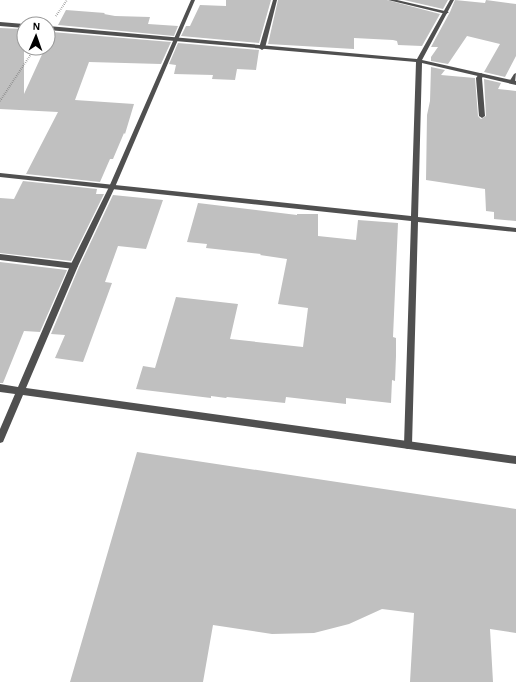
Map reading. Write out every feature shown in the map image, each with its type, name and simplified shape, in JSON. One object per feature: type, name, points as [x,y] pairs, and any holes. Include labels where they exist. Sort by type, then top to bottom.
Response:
[{"type":"street","points":[[0,439],[74,266],[112,187],[193,0]]},
{"type":"street","points":[[262,48],[275,0]]},
{"type":"street","points":[[390,0],[446,12]]},
{"type":"street","points":[[408,445],[419,61],[452,0]]},
{"type":"street","points":[[0,24],[16,25]]},
{"type":"street","points":[[56,29],[419,61],[514,83],[516,75]]},
{"type":"street","points":[[481,75],[482,116]]},
{"type":"street","points":[[0,175],[516,230]]},
{"type":"street","points":[[0,257],[74,266]]},
{"type":"street","points":[[0,388],[516,460]]},
{"type":"path","points":[[0,101],[30,56]]},
{"type":"building","points":[[226,0],[271,0],[259,43],[181,36],[186,26],[190,26],[200,5],[226,6]]},
{"type":"building","points":[[278,0],[387,0],[440,14],[422,46],[398,45],[397,41],[393,40],[354,38],[354,49],[268,44]]},
{"type":"building","points":[[404,0],[448,0],[443,9]]},
{"type":"building","points":[[455,0],[485,3],[486,0],[516,4],[516,56],[505,77],[484,72],[500,44],[467,36],[448,64],[431,61],[431,57],[438,47],[431,47]]},
{"type":"building","points":[[66,10],[105,13],[104,14],[115,16],[150,17],[148,24],[178,26],[174,36],[58,25]]},
{"type":"building","points":[[0,28],[16,29],[16,56],[24,56],[24,94],[41,56],[56,56],[56,32],[171,42],[161,64],[89,62],[75,100],[134,104],[125,134],[124,133],[113,159],[110,159],[100,182],[26,174],[58,112],[0,109]]},
{"type":"building","points":[[178,43],[259,50],[256,70],[237,69],[235,80],[212,79],[213,75],[174,74],[176,65],[169,64]]},
{"type":"building","points":[[431,67],[445,70],[441,75],[475,78],[478,116],[481,119],[486,116],[484,79],[501,83],[498,89],[516,91],[516,221],[494,219],[494,212],[486,211],[485,189],[426,180],[427,115],[430,101]]},
{"type":"building","points":[[23,181],[97,189],[96,194],[104,194],[71,261],[0,253],[0,198],[14,199]]},
{"type":"building","points":[[113,195],[163,200],[146,249],[118,246],[105,282],[112,283],[83,362],[55,358],[65,335],[51,334],[79,267]]},
{"type":"building","points":[[198,203],[297,215],[318,214],[318,236],[356,240],[358,220],[398,223],[393,337],[396,338],[396,356],[395,381],[392,380],[391,403],[346,398],[346,404],[286,397],[285,403],[227,397],[211,396],[211,398],[136,389],[143,366],[155,368],[176,297],[238,304],[230,339],[303,347],[308,308],[278,304],[287,259],[260,255],[261,254],[206,248],[207,244],[187,242]]},
{"type":"building","points":[[0,262],[67,270],[40,332],[24,331],[3,383],[0,383]]},
{"type":"building","points":[[137,452],[516,509],[516,633],[490,629],[493,682],[410,682],[414,613],[382,609],[349,624],[314,633],[272,634],[213,625],[203,682],[70,682]]}]
